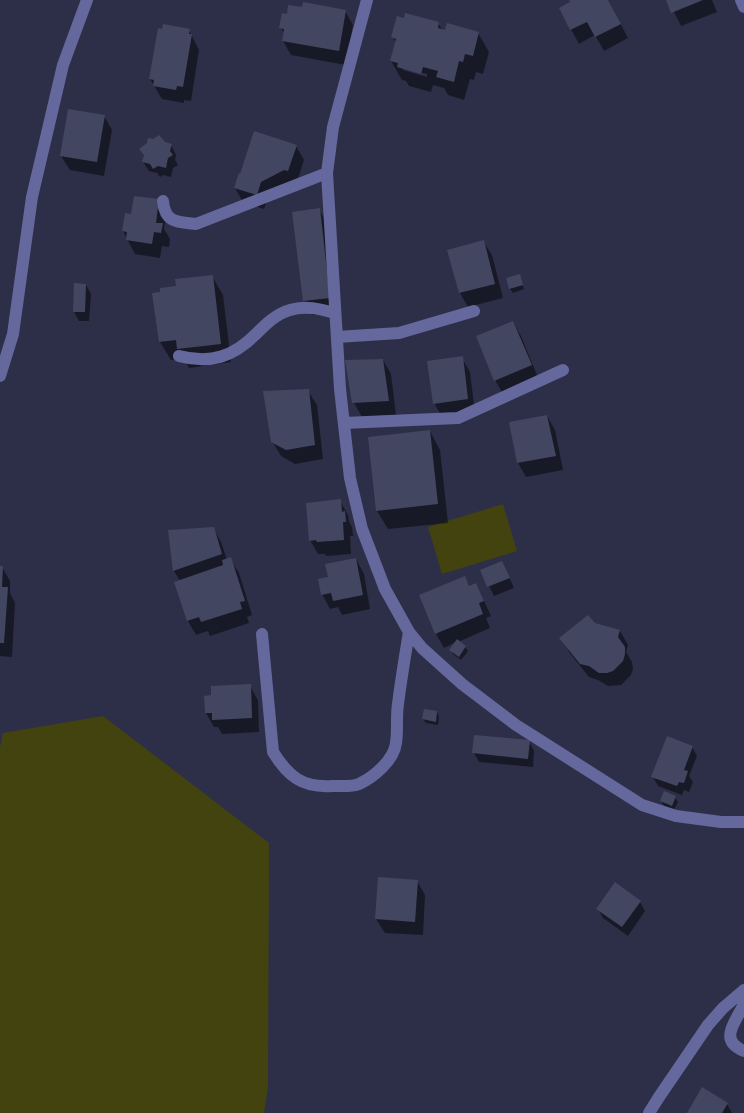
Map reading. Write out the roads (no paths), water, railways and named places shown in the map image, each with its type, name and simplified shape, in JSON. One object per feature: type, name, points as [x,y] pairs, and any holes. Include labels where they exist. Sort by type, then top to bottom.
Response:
[{"type":"street","points":[[0,376],[13,334],[32,197],[63,65],[87,0]]},
{"type":"street","points":[[367,0],[333,127],[327,174],[335,313],[350,478],[362,529],[385,589],[409,632],[422,648],[462,684],[516,725],[642,805],[676,816],[721,822],[744,822]]},
{"type":"street","points":[[741,0],[744,7]]},
{"type":"street","points":[[163,201],[164,211],[170,219],[196,224],[327,174]]},
{"type":"street","points":[[180,356],[194,360],[216,359],[237,351],[270,320],[290,310],[313,307],[335,313]]},
{"type":"street","points":[[337,337],[399,333],[474,311]]},
{"type":"street","points":[[344,423],[458,418],[564,370]]},
{"type":"street","points":[[262,634],[273,752],[284,769],[298,780],[316,786],[331,786],[358,784],[375,773],[390,759],[396,745],[397,708],[409,632]]},
{"type":"street","points":[[649,1113],[708,1025],[723,1008],[744,990]]},
{"type":"street","points":[[744,1004],[730,1036],[730,1041],[734,1047],[744,1051]]}]
